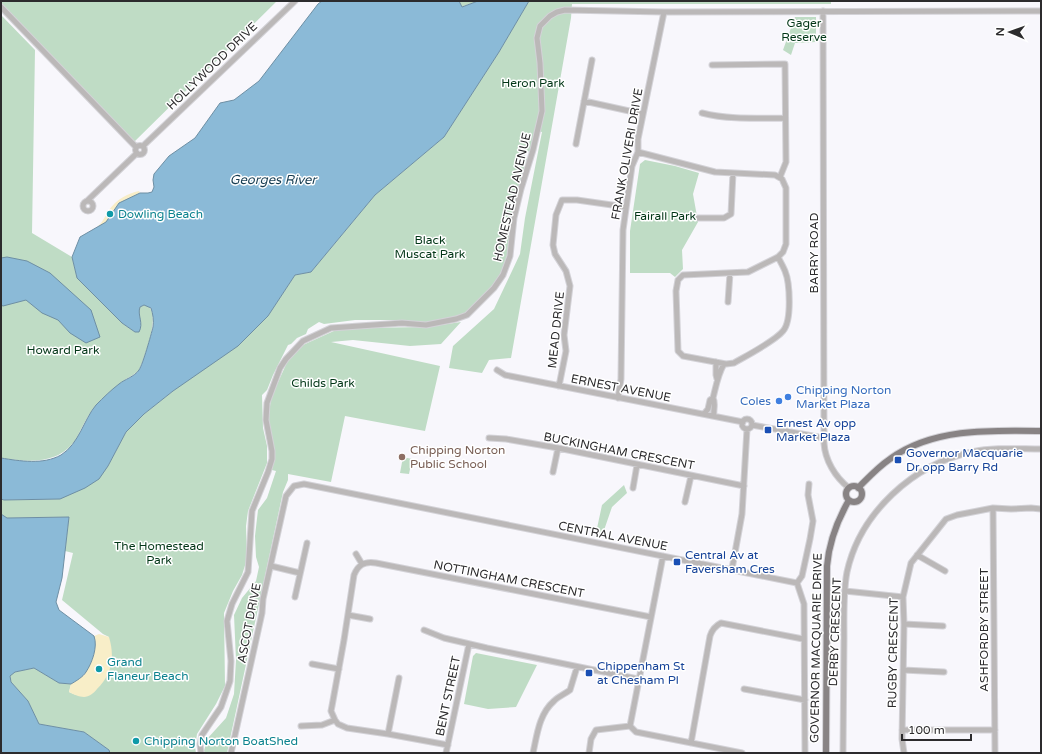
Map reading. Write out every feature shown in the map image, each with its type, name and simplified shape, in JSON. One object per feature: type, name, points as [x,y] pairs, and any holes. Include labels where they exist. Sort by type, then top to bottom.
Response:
[{"type":"main road","points":[[858,488],[876,470],[890,459],[910,447],[929,440],[967,433],[1041,431]]},
{"type":"main road","points":[[854,486],[861,492],[860,498],[857,501],[849,500],[846,494],[848,488],[854,486]]},
{"type":"main road","name":"GOVERNOR MACQUARIE DRIVE","points":[[826,753],[827,566],[829,549],[834,531],[849,500]]},
{"type":"street","name":"HOLLYWOOD DRIVE","points":[[143,146],[295,1]]},
{"type":"street","points":[[1,7],[136,147],[135,151],[137,154]]},
{"type":"street","name":"HOMESTEAD AVENUE","points":[[201,753],[200,744],[202,735],[221,707],[230,681],[232,661],[227,621],[232,604],[246,579],[248,572],[252,511],[272,460],[272,451],[266,420],[267,403],[280,368],[286,359],[303,341],[331,328],[402,322],[426,325],[467,316],[481,303],[498,282],[510,256],[514,218],[542,111],[540,63],[537,38],[540,26],[550,16],[565,10],[664,12]]},
{"type":"street","name":"BARRY ROAD","points":[[823,11],[824,438],[825,451],[830,465],[837,476],[848,488]]},
{"type":"street","points":[[664,12],[1041,11]]},
{"type":"street","name":"FRANK OLIVERI DRIVE","points":[[618,398],[621,378],[623,230],[632,166],[638,152],[638,139],[664,12]]},
{"type":"street","points":[[576,144],[592,60]]},
{"type":"street","points":[[712,65],[785,64],[786,162],[780,177]]},
{"type":"street","points":[[584,101],[643,114]]},
{"type":"street","points":[[702,113],[712,116],[745,119],[785,118]]},
{"type":"street","points":[[87,201],[137,154],[143,153],[145,150],[143,146],[139,145],[136,147]]},
{"type":"street","points":[[638,152],[715,172],[770,173],[780,177],[786,188],[786,244],[783,252],[778,257],[748,272],[683,275],[678,280],[676,290],[678,351],[683,356],[724,364],[734,363],[778,336],[786,327],[788,321],[788,284],[785,271],[778,257]]},
{"type":"street","points":[[698,218],[724,218],[731,214],[733,173]]},
{"type":"street","name":"MEAD DRIVE","points":[[559,386],[566,351],[564,335],[570,286],[566,271],[555,254],[553,245],[556,215],[562,200],[577,200],[626,208]]},
{"type":"street","points":[[728,302],[730,273]]},
{"type":"street","points":[[704,414],[708,409],[710,400],[713,398],[717,379],[716,362]]},
{"type":"street","points":[[717,379],[720,376],[721,369],[724,364]]},
{"type":"street","name":"ERNEST AVENUE","points":[[497,370],[505,375],[743,422]]},
{"type":"street","points":[[713,398],[715,401],[713,410],[714,416]]},
{"type":"street","points":[[747,429],[743,427],[743,422],[745,420],[748,419],[752,422],[752,425]]},
{"type":"street","points":[[752,425],[824,438]]},
{"type":"street","points":[[747,429],[751,428],[752,425]]},
{"type":"street","points":[[732,569],[741,522],[747,429]]},
{"type":"street","name":"BUCKINGHAM CRESCENT","points":[[489,438],[506,439],[558,448],[637,466],[744,486]]},
{"type":"street","points":[[553,472],[558,448]]},
{"type":"street","name":"DERBY CRESCENT","points":[[843,753],[845,591],[850,562],[865,528],[890,497],[909,480],[930,467],[970,452],[993,449],[1041,449]]},
{"type":"street","points":[[633,488],[637,466]]},
{"type":"street","points":[[685,502],[691,476]]},
{"type":"street","name":"CENTRAL AVENUE","points":[[286,496],[294,486],[304,484],[797,583]]},
{"type":"street","points":[[805,753],[804,604],[797,583],[802,576],[813,521],[808,495],[809,484]]},
{"type":"street","name":"ASCOT DRIVE","points":[[231,753],[253,658],[286,496]]},
{"type":"street","name":"RUGBY CRESCENT","points":[[904,753],[902,730],[904,624],[903,597],[911,564],[946,519],[957,515],[993,508],[1041,509]]},
{"type":"street","name":"ASHFORDBY STREET","points":[[993,508],[995,753]]},
{"type":"street","points":[[295,597],[306,543]]},
{"type":"street","points":[[356,554],[362,564],[359,566],[354,575],[331,711],[335,720],[338,724],[346,728],[448,745]]},
{"type":"street","points":[[917,555],[944,571]]},
{"type":"street","points":[[630,726],[663,556]]},
{"type":"street","name":"NOTTINGHAM CRESCENT","points":[[362,564],[376,563],[651,617]]},
{"type":"street","points":[[271,566],[300,573]]},
{"type":"street","points":[[845,591],[903,597]]},
{"type":"street","points":[[348,615],[370,619]]},
{"type":"street","points":[[691,743],[710,636],[712,631],[718,625],[721,623],[804,639]]},
{"type":"street","points":[[904,624],[943,626]]},
{"type":"street","points":[[424,630],[444,638],[469,644],[638,679]]},
{"type":"street","name":"BENT STREET","points":[[446,753],[469,644]]},
{"type":"street","points":[[312,664],[339,669]]},
{"type":"street","points":[[533,753],[542,717],[545,711],[556,699],[570,690],[577,667]]},
{"type":"street","points":[[903,670],[944,672]]},
{"type":"street","points":[[388,734],[399,678]]},
{"type":"street","points":[[744,689],[805,700]]},
{"type":"street","points":[[301,726],[322,725],[335,720]]},
{"type":"street","points":[[630,726],[636,732],[742,753]]},
{"type":"street","points":[[589,753],[591,739],[596,730],[630,726]]},
{"type":"street","points":[[902,730],[995,730]]},
{"type":"green space","points":[[1,1],[277,1],[133,143],[1,5]]},
{"type":"green space","points":[[459,1],[478,1],[461,7]]},
{"type":"green space","points":[[529,1],[831,1],[831,4],[572,4],[571,18],[511,358],[489,360],[482,373],[449,368],[453,346],[494,309],[520,254],[525,218],[542,132],[537,131],[533,150],[523,153],[529,161],[521,189],[510,256],[503,275],[467,315],[426,325],[395,320],[355,320],[324,324],[319,322],[308,329],[306,334],[297,338],[288,345],[267,390],[262,395],[263,428],[267,446],[267,463],[248,511],[246,526],[247,559],[242,575],[233,591],[224,613],[225,686],[216,704],[197,734],[195,747],[196,753],[110,753],[109,750],[84,732],[39,724],[28,701],[11,682],[10,675],[15,672],[34,668],[59,683],[71,684],[69,692],[76,695],[109,637],[103,634],[62,600],[73,553],[65,551],[69,517],[7,518],[1,514],[1,499],[60,499],[108,466],[126,432],[144,414],[268,316],[295,275],[311,272],[375,195],[444,137],[499,52]]},
{"type":"green space","name":"Howard Park","points":[[1,15],[35,50],[32,233],[72,257],[77,278],[122,323],[135,332],[141,326],[139,311],[140,307],[144,305],[149,307],[152,312],[153,319],[150,338],[139,370],[118,385],[96,405],[76,439],[61,454],[42,460],[32,461],[1,458]]},
{"type":"green space","name":"Gager Reserve","points":[[795,17],[816,17],[816,42],[795,43],[791,55],[783,50]]},
{"type":"green space","name":"Fairall Park","points":[[645,160],[699,173],[693,194],[698,222],[682,250],[683,269],[675,277],[670,273],[630,273],[630,231],[640,164]]},
{"type":"green space","name":"Childs Park","points":[[461,322],[441,344],[410,346],[353,340],[331,342],[440,366],[425,431],[345,416],[331,482],[288,474],[288,480],[283,492],[227,753],[205,753],[204,751],[207,739],[226,718],[234,694],[236,660],[234,615],[242,598],[256,581],[259,567],[256,557],[255,536],[258,510],[267,498],[276,471],[272,470],[274,453],[268,422],[271,398],[288,360],[303,345],[336,330],[426,327]]},
{"type":"green space","points":[[403,457],[412,459],[409,474],[400,473]]},
{"type":"green space","points":[[624,485],[627,493],[612,507],[602,536],[596,533],[602,505]]},
{"type":"green space","points":[[476,653],[537,665],[516,707],[488,709],[464,704],[473,656]]},
{"type":"sand","name":"Dowling Beach","points":[[139,191],[140,193],[125,203],[102,231],[98,226],[103,221],[112,206],[131,193]]},
{"type":"sand","name":"Grand Flaneur Beach","points":[[99,634],[109,637],[111,644],[111,665],[106,677],[94,692],[88,696],[84,697],[69,692],[71,684],[85,674],[95,640],[94,636]]},
{"type":"water","name":"Georges River","points":[[322,1],[459,1],[462,7],[478,1],[529,1],[499,52],[444,137],[375,195],[311,272],[295,275],[268,316],[238,346],[173,391],[144,414],[126,432],[108,466],[99,479],[85,488],[60,499],[1,499],[1,458],[39,461],[61,455],[77,438],[96,405],[116,386],[139,370],[147,349],[153,325],[151,308],[144,305],[140,307],[139,313],[141,325],[139,332],[135,332],[122,323],[77,278],[72,257],[80,237],[106,222],[119,203],[140,193],[152,192],[154,187],[154,174],[169,156],[195,138],[220,103],[234,100],[259,81],[318,4]]},
{"type":"water","points":[[7,257],[27,261],[50,273],[91,310],[100,337],[86,343],[70,333],[58,320],[42,313],[26,300],[3,306],[1,305],[1,258]]},
{"type":"water","points":[[1,514],[7,518],[69,517],[62,578],[56,602],[59,610],[94,636],[95,650],[92,660],[85,674],[71,684],[59,683],[34,668],[15,672],[10,676],[11,682],[28,701],[39,724],[84,732],[109,750],[110,753],[1,753]]},
{"type":"place","name":"Dowling Beach","points":[[110,214]]},
{"type":"place","name":"Chipping Norton Market Plaza","points":[[788,397]]},
{"type":"place","name":"Coles","points":[[779,401]]},
{"type":"place","name":"Ernest Av opp Market Plaza","points":[[768,430]]},
{"type":"place","name":"Chipping Norton Public School","points":[[402,457]]},
{"type":"place","name":"Governor Macquarie Dr opp Barry Rd","points":[[898,460]]},
{"type":"place","name":"Central Av at Faversham Cres","points":[[677,562]]},
{"type":"place","name":"Grand Flaneur Beach","points":[[99,669]]},
{"type":"place","name":"Chippenham St at Chesham Pl","points":[[589,673]]},
{"type":"place","name":"Chipping Norton BoatShed","points":[[136,741]]},
{"type":"park label","name":"Heron Park","points":[[533,83]]},
{"type":"park label","name":"Black Muscat Park","points":[[430,247]]},
{"type":"park label","name":"The Homestead Park","points":[[159,553]]}]
